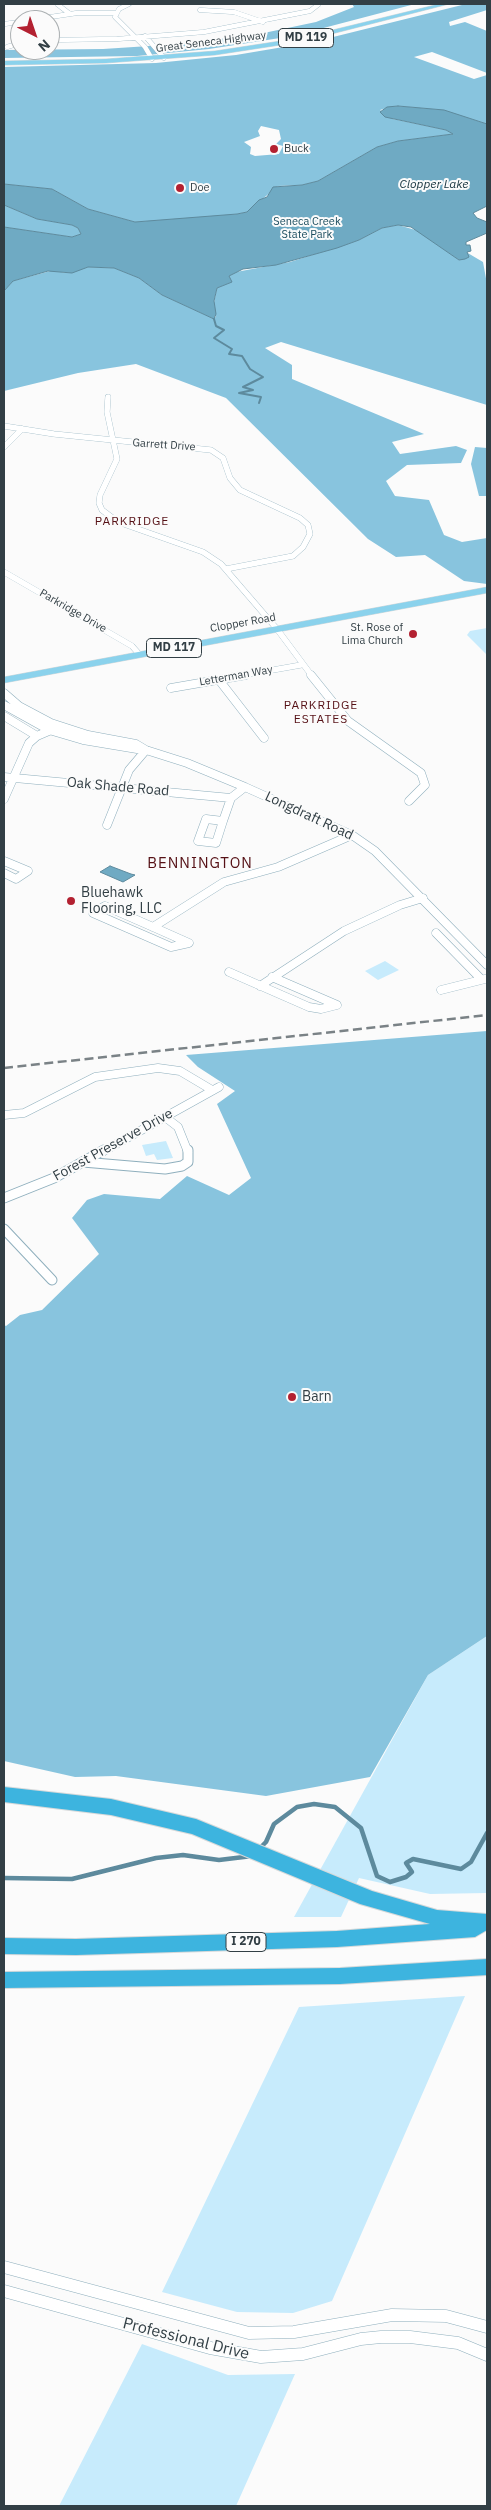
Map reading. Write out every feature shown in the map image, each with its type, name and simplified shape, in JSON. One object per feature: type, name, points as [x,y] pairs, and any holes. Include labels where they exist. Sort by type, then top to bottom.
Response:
[{"type":"highway","points":[[4,1795],[111,1807],[196,1828],[367,1898],[437,1918],[487,1922]]},
{"type":"highway","name":"I 270","points":[[4,1946],[76,1947],[337,1939],[487,1929]]},
{"type":"highway","points":[[7,1981],[340,1976],[487,1967]]},
{"type":"main road","name":"Great Seneca Highway","points":[[162,56],[274,40],[424,4]]},
{"type":"main road","name":"Great Seneca Highway","points":[[4,63],[150,57],[233,51],[300,40],[446,4]]},
{"type":"main road","name":"Great Seneca Highway","points":[[4,58],[150,57]]},
{"type":"main road","name":"Clopper Road","points":[[4,680],[487,590]]},
{"type":"street","points":[[57,4],[70,14]]},
{"type":"street","points":[[60,16],[116,13],[129,4]]},
{"type":"street","points":[[60,40],[136,38],[204,32],[263,22],[310,11],[316,9],[319,4]]},
{"type":"street","points":[[200,10],[234,12],[263,22]]},
{"type":"street","points":[[116,13],[115,17],[136,38],[150,57]]},
{"type":"street","points":[[125,26],[147,37],[162,56]]},
{"type":"street","points":[[108,397],[107,412],[117,460],[100,495],[99,503],[102,510],[118,522],[203,552],[226,569],[277,629],[301,665],[348,721],[421,772],[425,785],[409,801]]},
{"type":"street","name":"Garrett Drive","points":[[4,426],[211,450],[223,458],[230,478],[240,490],[300,518],[308,525],[310,534],[303,547],[293,556],[226,569]]},
{"type":"street","points":[[4,447],[22,429]]},
{"type":"street","name":"Parkridge Drive","points":[[4,572],[132,646],[139,654]]},
{"type":"street","name":"Letterman Way","points":[[171,688],[301,665]]},
{"type":"street","points":[[219,680],[264,738]]},
{"type":"street","name":"Longdraft Road","points":[[4,693],[19,706],[58,726],[88,735],[136,744],[146,750],[187,763],[245,787],[352,835],[375,851],[487,965]]},
{"type":"street","name":"Longdraft Road","points":[[4,705],[50,730],[83,740],[129,749],[146,750]]},
{"type":"street","points":[[4,716],[37,736]]},
{"type":"street","points":[[4,799],[29,744],[37,736],[58,726]]},
{"type":"street","points":[[107,825],[120,788],[129,770],[146,750]]},
{"type":"street","name":"Oak Shade Road","points":[[4,777],[231,798]]},
{"type":"street","points":[[223,821],[231,798],[245,787]]},
{"type":"street","points":[[153,927],[224,882],[278,867],[352,835]]},
{"type":"street","points":[[4,860],[28,871],[16,879],[4,873]]},
{"type":"street","points":[[260,986],[344,931],[400,905],[423,898]]},
{"type":"street","points":[[105,906],[153,927],[189,942],[171,947],[93,913],[105,906]]},
{"type":"street","points":[[436,934],[484,979]]},
{"type":"street","points":[[229,972],[309,1007],[326,1009],[337,1004],[272,978]]},
{"type":"street","points":[[441,990],[484,979]]},
{"type":"street","name":"Forest Preserve Drive","points":[[4,1115],[24,1113],[95,1077],[158,1068],[169,1067],[216,1089],[48,1180],[4,1198]]},
{"type":"street","points":[[83,1162],[165,1169],[186,1164],[190,1156],[179,1130],[164,1117]]},
{"type":"street","points":[[4,1229],[52,1280]]},
{"type":"street","name":"Professional Drive","points":[[4,2267],[249,2333],[294,2332],[392,2314],[446,2316],[487,2327]]},
{"type":"street","name":"Professional Drive","points":[[4,2291],[210,2348],[261,2357],[302,2354],[361,2340],[391,2337],[458,2343],[487,2355]]},
{"type":"shaded area","points":[[352,4],[415,4],[293,36],[209,49],[137,56],[60,57],[60,49],[103,49],[180,44],[259,34],[316,22],[354,7]]},
{"type":"shaded area","points":[[466,4],[487,4],[487,10],[449,22],[450,26],[465,22],[487,31],[487,73],[432,52],[414,57],[474,79],[487,75],[487,124],[440,110],[398,106],[380,110],[393,119],[446,130],[453,134],[398,141],[377,147],[318,181],[302,185],[278,186],[247,212],[222,217],[135,222],[88,209],[52,189],[4,184],[4,67],[156,63],[236,55],[313,42]],"holes":[[[261,126],[279,130],[281,139],[276,144],[283,146],[279,154],[255,156],[250,154],[251,147],[244,142],[260,136],[258,131]]]},
{"type":"shaded area","points":[[4,50],[10,50],[10,58],[4,58]]},
{"type":"shaded area","points":[[4,205],[37,219],[72,225],[78,228],[81,234],[72,237],[4,227]]},
{"type":"shaded area","points":[[398,225],[419,231],[459,260],[466,252],[483,262],[487,284],[487,405],[281,342],[265,348],[292,365],[292,379],[424,434],[392,442],[400,454],[456,446],[467,450],[461,463],[407,465],[386,481],[395,496],[429,500],[444,535],[462,542],[487,538],[487,584],[464,581],[425,555],[396,557],[368,539],[226,398],[136,364],[78,373],[4,391],[4,291],[13,281],[54,270],[65,273],[88,267],[114,268],[139,278],[162,295],[212,318],[216,317],[213,308],[217,288],[231,282],[229,276],[236,272],[290,262],[359,240],[382,228]]},
{"type":"shaded area","points":[[475,447],[487,448],[487,496],[479,496],[471,464]]},
{"type":"shaded area","points":[[487,628],[486,654],[467,635],[470,631]]},
{"type":"shaded area","points":[[385,961],[399,970],[378,980],[365,971]]},
{"type":"shaded area","points":[[487,1031],[487,1636],[428,1675],[370,1777],[266,1796],[116,1776],[75,1777],[4,1761],[4,1325],[6,1326],[20,1315],[42,1310],[99,1254],[72,1218],[87,1200],[104,1194],[160,1199],[187,1176],[229,1195],[251,1178],[217,1104],[235,1091],[198,1067],[186,1055]]},
{"type":"shaded area","points":[[166,1141],[173,1158],[157,1160],[154,1154],[146,1156],[142,1145]]},
{"type":"shaded area","points":[[487,1636],[487,1893],[430,1894],[359,1878],[341,1917],[294,1917],[428,1675]]},
{"type":"shaded area","points":[[465,1996],[332,2301],[293,2313],[237,2312],[162,2292],[299,2007]]},
{"type":"shaded area","points":[[142,2344],[228,2375],[295,2374],[236,2506],[59,2506]]},
{"type":"water","name":"Clopper Lake","points":[[398,106],[444,110],[487,124],[487,206],[473,213],[477,218],[487,222],[487,233],[466,242],[466,245],[470,245],[471,251],[467,252],[469,257],[465,259],[459,260],[411,227],[398,225],[382,228],[359,240],[337,248],[276,265],[243,269],[229,276],[232,282],[217,288],[214,301],[216,314],[214,319],[162,295],[139,278],[114,268],[88,267],[72,273],[48,271],[13,281],[4,291],[4,227],[72,237],[81,234],[78,228],[72,225],[37,219],[4,205],[4,184],[52,189],[88,209],[135,222],[237,214],[247,212],[259,200],[267,197],[273,187],[302,185],[318,181],[377,147],[398,141],[453,134],[446,130],[385,117],[380,112],[387,107]]},
{"type":"water","points":[[110,866],[135,875],[123,882],[100,872]]},
{"type":"waterway","points":[[214,319],[216,326],[224,330],[214,338],[232,349],[229,354],[242,356],[250,369],[263,377],[243,387],[253,390],[239,393],[261,397],[259,403]]},
{"type":"waterway","points":[[260,1848],[266,1842],[274,1824],[297,1807],[314,1804],[335,1807],[361,1828],[377,1876],[390,1882],[406,1877],[412,1872],[406,1863],[413,1859],[461,1869],[471,1862],[487,1833]]},
{"type":"waterway","points":[[4,1878],[72,1879],[156,1858],[183,1855],[219,1860],[252,1856]]},
{"type":"railway","points":[[4,1068],[487,1015]]},
{"type":"place","name":"Buck","points":[[274,149]]},
{"type":"place","name":"Doe","points":[[180,188]]},
{"type":"place","name":"St. Rose of Lima Church","points":[[413,634]]},
{"type":"place","name":"Bluehawk Flooring, LLC","points":[[71,901]]},
{"type":"place","name":"Barn","points":[[292,1397]]},
{"type":"district","name":"PARKRIDGE","points":[[132,522]]},
{"type":"district","name":"PARKRIDGE ESTATES","points":[[321,713]]},
{"type":"district","name":"BENNINGTON","points":[[200,864]]},
{"type":"park label","name":"Seneca Creek State Park","points":[[307,228]]}]
